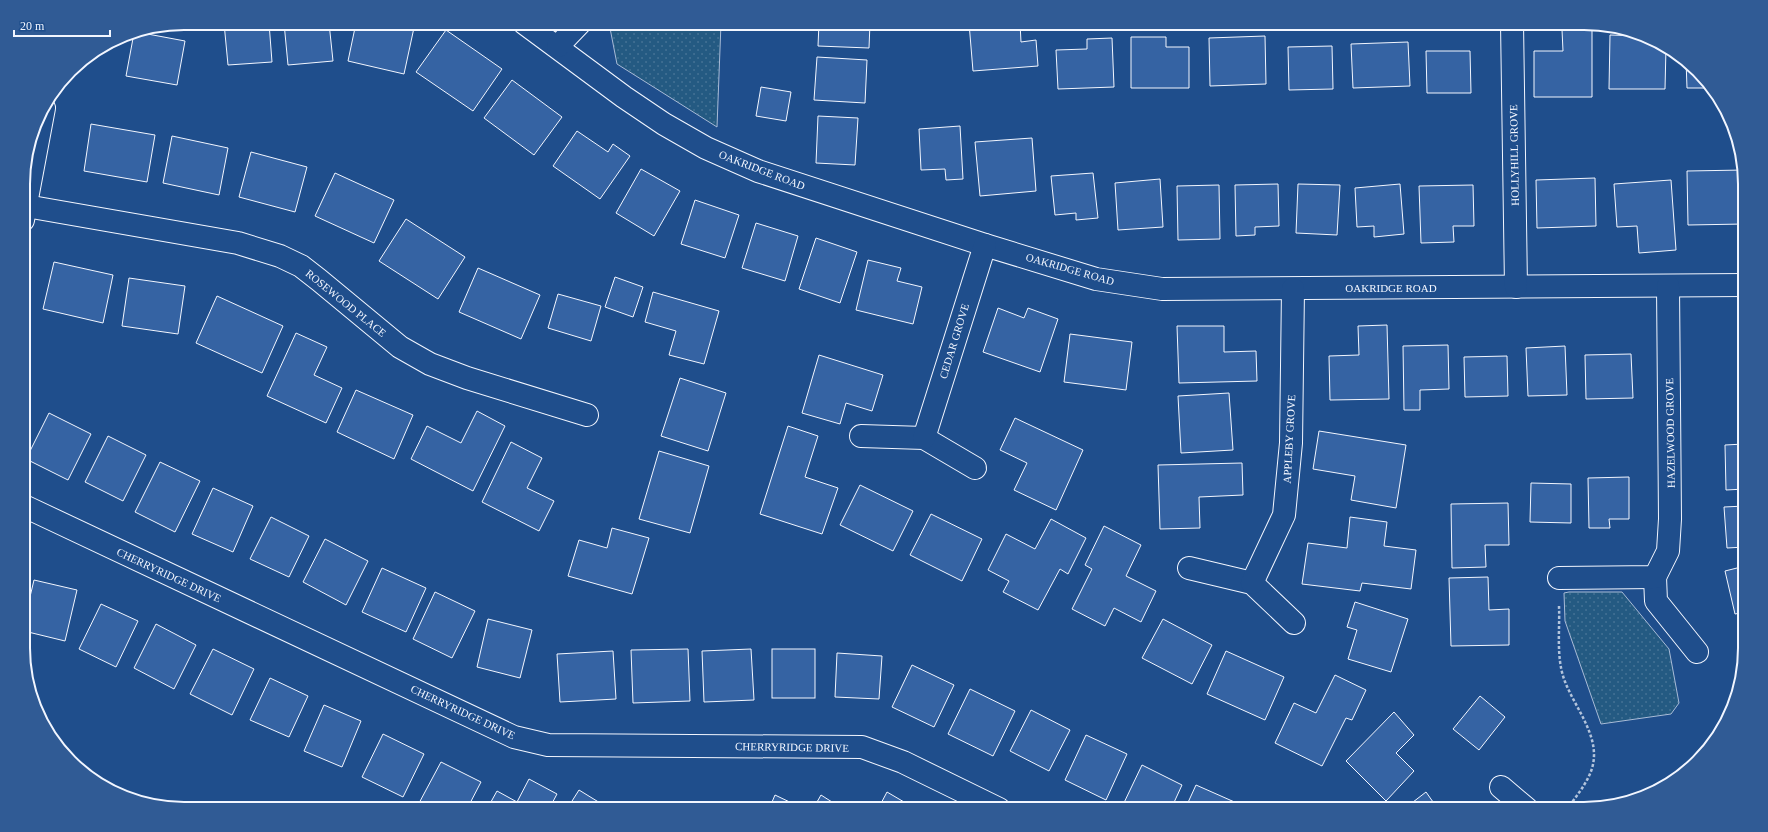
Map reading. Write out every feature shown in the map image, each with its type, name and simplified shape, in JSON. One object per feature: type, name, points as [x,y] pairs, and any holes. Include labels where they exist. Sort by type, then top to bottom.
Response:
[{"type":"street","name":"OAKRIDGE ROAD","points":[[534,30],[558,46],[624,97],[664,124],[706,148],[758,170],[984,245],[1096,279],[1162,289],[1738,285]]},
{"type":"street","points":[[558,46],[573,30]]},
{"type":"street","name":"HOLLYHILL GROVE","points":[[1512,30],[1516,287]]},
{"type":"street","points":[[30,185],[40,130]]},
{"type":"street","name":"ROSEWOOD PLACE","points":[[30,214],[238,243],[280,256],[301,266],[400,347],[430,364],[467,378],[587,415]]},
{"type":"street","name":"CEDAR GROVE","points":[[924,438],[984,245]]},
{"type":"street","name":"HAZELWOOD GROVE","points":[[1668,286],[1670,519],[1668,551],[1655,578],[1656,601],[1697,652]]},
{"type":"street","name":"APPLEBY GROVE","points":[[1252,583],[1284,515],[1291,443],[1293,288]]},
{"type":"street","points":[[861,436],[924,438],[975,468]]},
{"type":"street","name":"CHERRYRIDGE DRIVE","points":[[30,509],[514,737],[548,745],[862,748],[903,762],[983,802]]},
{"type":"street","points":[[1189,568],[1252,583],[1294,623]]},
{"type":"street","points":[[1559,578],[1655,578]]},
{"type":"street","points":[[1501,788],[1518,802]]},
{"type":"path","points":[[1559,578],[1560,663],[1564,679],[1591,735],[1594,748],[1594,762],[1590,775],[1572,802]]},
{"type":"shaded area","points":[[610,30],[721,30],[717,127],[617,64]]},
{"type":"shaded area","points":[[1622,592],[1669,649],[1679,703],[1671,714],[1601,724],[1565,621],[1564,593]]},
{"type":"building","points":[[225,30],[270,30],[272,62],[228,65]]},
{"type":"building","points":[[285,30],[330,30],[333,61],[288,65]]},
{"type":"building","points":[[355,30],[413,30],[404,74],[348,61]]},
{"type":"building","points":[[446,30],[502,69],[473,111],[416,72]]},
{"type":"building","points":[[819,30],[870,30],[869,48],[818,46]]},
{"type":"building","points":[[970,30],[1020,30],[1021,42],[1036,40],[1038,66],[973,71]]},
{"type":"building","points":[[1562,30],[1592,30],[1592,97],[1534,97],[1534,51],[1563,51]]},
{"type":"building","points":[[148,34],[185,41],[177,85],[126,76],[133,39]]},
{"type":"building","points":[[1610,35],[1625,35],[1633,38],[1666,54],[1665,89],[1609,89]]},
{"type":"building","points":[[1265,36],[1266,84],[1210,86],[1209,38]]},
{"type":"building","points":[[1131,37],[1166,37],[1166,47],[1189,47],[1189,88],[1131,88]]},
{"type":"building","points":[[1112,38],[1114,87],[1058,89],[1056,50],[1087,49],[1087,39]]},
{"type":"building","points":[[1408,42],[1410,86],[1353,88],[1351,44]]},
{"type":"building","points":[[1332,46],[1333,89],[1289,90],[1288,47]]},
{"type":"building","points":[[1426,51],[1470,51],[1471,93],[1427,93]]},
{"type":"building","points":[[817,57],[867,60],[865,103],[814,100]]},
{"type":"building","points":[[1686,69],[1704,88],[1687,88]]},
{"type":"building","points":[[512,80],[562,117],[534,155],[484,118]]},
{"type":"building","points":[[761,87],[791,92],[786,121],[756,116]]},
{"type":"building","points":[[818,116],[858,118],[855,165],[816,163]]},
{"type":"building","points":[[91,124],[155,135],[147,182],[84,171]]},
{"type":"building","points":[[960,126],[963,179],[946,180],[945,169],[921,170],[919,129]]},
{"type":"building","points":[[577,131],[608,152],[613,144],[630,156],[600,199],[553,166]]},
{"type":"building","points":[[172,136],[228,148],[219,195],[163,183]]},
{"type":"building","points":[[1032,138],[1036,191],[980,196],[975,142]]},
{"type":"building","points":[[251,152],[307,167],[295,212],[239,197]]},
{"type":"building","points":[[641,169],[680,191],[654,236],[616,213]]},
{"type":"building","points":[[1738,170],[1738,224],[1688,225],[1687,171]]},
{"type":"building","points":[[335,173],[394,200],[374,243],[315,216]]},
{"type":"building","points":[[1093,173],[1098,218],[1076,220],[1076,213],[1055,215],[1051,176]]},
{"type":"building","points":[[1595,178],[1596,226],[1537,228],[1536,180]]},
{"type":"building","points":[[1160,179],[1163,227],[1118,230],[1115,183]]},
{"type":"building","points":[[1671,180],[1676,250],[1639,253],[1637,226],[1617,227],[1614,184]]},
{"type":"building","points":[[1278,184],[1279,226],[1255,227],[1255,235],[1236,236],[1235,185]]},
{"type":"building","points":[[1298,184],[1340,185],[1337,235],[1296,233]]},
{"type":"building","points":[[1400,184],[1404,234],[1374,237],[1374,226],[1357,227],[1355,188]]},
{"type":"building","points":[[1219,185],[1220,239],[1178,240],[1177,186]]},
{"type":"building","points":[[1473,185],[1474,226],[1453,226],[1454,242],[1421,243],[1419,186]]},
{"type":"building","points":[[695,200],[739,215],[725,258],[681,244]]},
{"type":"building","points":[[406,219],[465,257],[438,299],[379,261]]},
{"type":"building","points":[[756,223],[798,236],[785,281],[742,268]]},
{"type":"building","points":[[816,238],[857,252],[840,303],[799,289]]},
{"type":"building","points":[[868,260],[901,268],[897,281],[922,287],[913,324],[856,310]]},
{"type":"building","points":[[54,262],[113,275],[103,323],[43,309]]},
{"type":"building","points":[[478,268],[540,295],[521,339],[459,312]]},
{"type":"building","points":[[615,277],[643,287],[633,317],[605,307]]},
{"type":"building","points":[[129,278],[185,286],[178,334],[122,326]]},
{"type":"building","points":[[653,292],[719,311],[704,364],[669,355],[676,331],[645,322]]},
{"type":"building","points":[[558,294],[601,306],[591,341],[548,328]]},
{"type":"building","points":[[217,296],[283,326],[262,373],[196,343]]},
{"type":"building","points":[[998,308],[1024,318],[1028,308],[1058,319],[1040,372],[983,352]]},
{"type":"building","points":[[1387,325],[1389,399],[1330,400],[1329,356],[1359,355],[1358,326]]},
{"type":"building","points":[[1177,326],[1224,326],[1224,352],[1256,351],[1257,381],[1179,383]]},
{"type":"building","points":[[296,333],[327,347],[314,375],[342,388],[326,423],[267,396]]},
{"type":"building","points":[[1070,334],[1132,342],[1126,390],[1064,382]]},
{"type":"building","points":[[1448,345],[1449,389],[1420,390],[1420,410],[1404,410],[1403,346]]},
{"type":"building","points":[[1565,346],[1567,395],[1528,396],[1526,348]]},
{"type":"building","points":[[1631,354],[1633,398],[1586,399],[1585,355]]},
{"type":"building","points":[[819,355],[883,375],[872,411],[846,403],[840,424],[802,413]]},
{"type":"building","points":[[1507,356],[1508,396],[1465,397],[1464,357]]},
{"type":"building","points":[[680,378],[726,393],[708,451],[661,436]]},
{"type":"building","points":[[356,390],[413,415],[394,459],[337,432]]},
{"type":"building","points":[[1229,393],[1233,450],[1181,453],[1178,396]]},
{"type":"building","points":[[477,411],[505,426],[473,491],[411,459],[427,426],[461,443]]},
{"type":"building","points":[[49,413],[91,434],[68,480],[30,461],[30,451]]},
{"type":"building","points":[[1015,418],[1083,450],[1056,510],[1014,490],[1027,463],[1000,450]]},
{"type":"building","points":[[788,426],[818,436],[805,477],[838,488],[822,534],[760,514]]},
{"type":"building","points":[[1319,431],[1406,445],[1396,508],[1351,500],[1355,476],[1313,469]]},
{"type":"building","points":[[108,436],[146,455],[123,501],[85,482]]},
{"type":"building","points":[[511,442],[542,458],[527,488],[554,501],[539,531],[482,502]]},
{"type":"building","points":[[1738,444],[1738,489],[1726,490],[1725,445]]},
{"type":"building","points":[[659,451],[709,466],[690,533],[639,519]]},
{"type":"building","points":[[160,462],[200,481],[175,532],[135,512]]},
{"type":"building","points":[[1242,463],[1243,495],[1199,497],[1200,528],[1160,529],[1158,465]]},
{"type":"building","points":[[1629,477],[1629,519],[1609,519],[1610,528],[1589,528],[1588,478]]},
{"type":"building","points":[[1531,483],[1571,484],[1571,523],[1530,522]]},
{"type":"building","points":[[860,485],[913,511],[893,551],[840,525]]},
{"type":"building","points":[[213,488],[253,506],[233,552],[192,534]]},
{"type":"building","points":[[1508,503],[1509,545],[1485,545],[1486,567],[1452,568],[1451,504]]},
{"type":"building","points":[[1738,506],[1738,547],[1727,548],[1724,507]]},
{"type":"building","points":[[931,514],[982,539],[962,581],[910,555]]},
{"type":"building","points":[[271,517],[309,536],[289,577],[250,559]]},
{"type":"building","points":[[1350,517],[1387,522],[1384,546],[1416,550],[1411,589],[1362,583],[1360,591],[1302,584],[1308,543],[1347,548]]},
{"type":"building","points":[[1051,519],[1086,538],[1068,574],[1060,569],[1038,610],[1003,592],[1009,581],[988,570],[1006,534],[1035,549]]},
{"type":"building","points":[[1104,526],[1141,545],[1126,576],[1156,591],[1141,622],[1114,608],[1105,626],[1072,609],[1092,569],[1085,565]]},
{"type":"building","points":[[612,528],[649,538],[632,594],[568,576],[579,540],[607,548]]},
{"type":"building","points":[[325,539],[368,561],[346,605],[303,582]]},
{"type":"building","points":[[382,568],[426,588],[406,632],[362,612]]},
{"type":"building","points":[[1738,568],[1738,613],[1735,614],[1725,571]]},
{"type":"building","points":[[1488,577],[1489,610],[1509,609],[1509,645],[1451,646],[1449,578]]},
{"type":"building","points":[[34,580],[77,590],[65,641],[30,632],[30,597]]},
{"type":"building","points":[[435,592],[475,611],[452,658],[413,639]]},
{"type":"building","points":[[1355,602],[1408,619],[1391,672],[1348,659],[1357,630],[1347,627]]},
{"type":"building","points":[[101,604],[138,621],[116,667],[79,649]]},
{"type":"building","points":[[488,619],[532,630],[520,678],[477,667]]},
{"type":"building","points":[[1163,619],[1212,645],[1192,684],[1142,658]]},
{"type":"building","points":[[156,624],[196,645],[174,689],[134,668]]},
{"type":"building","points":[[213,649],[254,669],[232,715],[190,694]]},
{"type":"building","points":[[688,649],[690,701],[633,703],[631,650]]},
{"type":"building","points":[[751,649],[754,700],[704,702],[702,651]]},
{"type":"building","points":[[772,649],[815,649],[815,698],[772,698]]},
{"type":"building","points":[[613,651],[616,699],[560,702],[557,654]]},
{"type":"building","points":[[1226,651],[1284,677],[1265,720],[1207,694]]},
{"type":"building","points":[[837,653],[882,656],[879,699],[835,697]]},
{"type":"building","points":[[912,665],[954,685],[934,727],[892,707]]},
{"type":"building","points":[[1335,675],[1366,690],[1352,720],[1346,718],[1322,766],[1275,743],[1294,703],[1316,713]]},
{"type":"building","points":[[270,678],[308,696],[289,737],[250,720]]},
{"type":"building","points":[[970,689],[1015,711],[993,756],[948,734]]},
{"type":"building","points":[[1480,696],[1505,717],[1479,750],[1453,729]]},
{"type":"building","points":[[324,705],[361,721],[342,767],[304,751]]},
{"type":"building","points":[[1031,710],[1070,730],[1049,771],[1010,751]]},
{"type":"building","points":[[1394,712],[1414,735],[1396,753],[1414,771],[1386,801],[1346,761]]},
{"type":"building","points":[[383,734],[424,754],[403,797],[362,777]]},
{"type":"building","points":[[1086,735],[1127,754],[1106,800],[1065,780]]},
{"type":"building","points":[[441,762],[481,782],[471,802],[420,802]]},
{"type":"building","points":[[1142,765],[1182,785],[1174,802],[1124,802]]},
{"type":"building","points":[[529,779],[557,794],[553,802],[517,802]]},
{"type":"building","points":[[1196,785],[1234,802],[1188,802]]},
{"type":"building","points":[[579,790],[598,802],[571,802]]},
{"type":"building","points":[[497,791],[517,802],[491,802]]},
{"type":"building","points":[[887,792],[904,802],[882,802]]},
{"type":"building","points":[[1426,792],[1433,802],[1413,802]]},
{"type":"building","points":[[775,795],[790,802],[772,802]]},
{"type":"building","points":[[821,795],[832,802],[817,802]]}]
